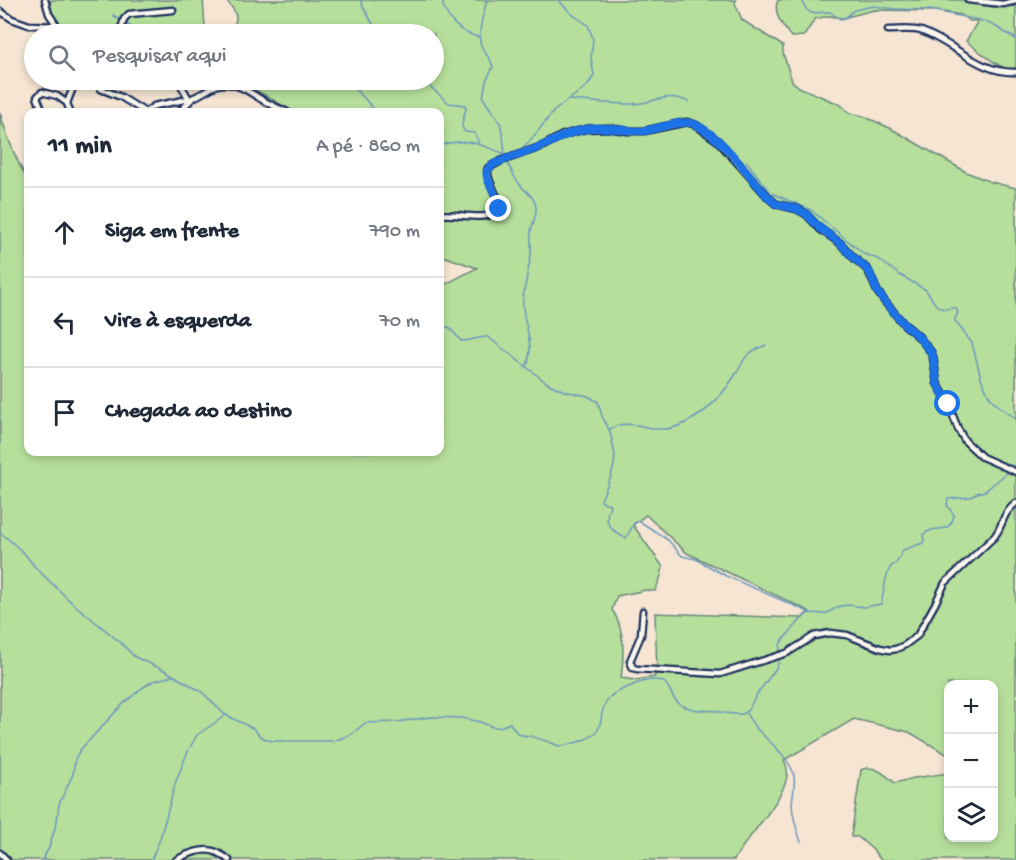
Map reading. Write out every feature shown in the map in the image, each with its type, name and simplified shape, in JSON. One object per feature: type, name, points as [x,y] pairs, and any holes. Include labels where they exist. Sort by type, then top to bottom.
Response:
[{"type":"street","points":[[45,0],[49,14],[56,24]]},
{"type":"street","points":[[969,0],[1003,4],[1016,1]]},
{"type":"street","points":[[123,24],[129,14],[173,10]]},
{"type":"street","points":[[0,11],[24,24]]},
{"type":"street","points":[[888,30],[918,31],[981,63],[1005,72],[1016,72]]},
{"type":"street","points":[[67,103],[72,90]]},
{"type":"street","points":[[104,90],[139,108]]},
{"type":"street","points":[[183,90],[191,99]]},
{"type":"street","points":[[151,108],[191,99],[208,90]]},
{"type":"street","points":[[247,90],[279,108]]},
{"type":"street","points":[[41,108],[37,97],[42,92],[57,96],[67,103],[69,108]]},
{"type":"street","points":[[183,108],[191,99]]},
{"type":"street","points":[[444,214],[486,216],[495,213],[499,209],[499,204],[488,179],[488,168],[543,146],[563,135],[586,129],[644,131],[679,123],[692,123],[718,141],[776,204],[797,209],[806,214],[868,270],[877,291],[885,302],[931,352],[937,383],[965,441],[982,457],[1016,472]]},
{"type":"street","points":[[642,611],[641,634],[630,661],[633,668],[637,669],[720,674],[787,653],[814,636],[830,633],[847,635],[880,648],[896,649],[917,636],[945,583],[995,536],[1006,512],[1016,503]]},
{"type":"street","points":[[176,860],[192,852],[213,850],[229,860]]},
{"type":"street","points":[[0,853],[7,860]]},
{"type":"green space","points":[[51,0],[203,0],[205,24],[62,24],[56,20],[50,6]]},
{"type":"green space","points":[[226,0],[736,0],[735,3],[742,20],[783,46],[792,81],[799,87],[841,105],[849,113],[863,116],[890,128],[966,172],[991,182],[1016,188],[1016,860],[881,860],[858,837],[851,837],[861,770],[870,768],[879,771],[895,783],[944,774],[944,842],[998,842],[998,680],[944,680],[944,753],[909,732],[854,719],[784,760],[787,769],[782,791],[734,860],[0,860],[0,113],[15,156],[24,174],[24,456],[444,456],[444,285],[477,268],[444,256],[444,108],[287,108],[256,90],[444,90],[444,24],[235,24],[236,16]],"holes":[[[646,515],[687,553],[809,611],[803,618],[655,613],[657,672],[654,677],[635,680],[621,678],[623,652],[621,634],[612,610],[617,596],[646,590],[655,591],[663,567],[633,525]]]},
{"type":"green space","points":[[778,0],[961,0],[992,7],[1016,6],[1016,71],[997,64],[966,41],[978,21],[970,21],[961,15],[937,11],[874,10],[843,18],[829,16],[815,19],[804,36],[791,37],[777,15]]},
{"type":"waterway","points":[[361,0],[373,24]]},
{"type":"waterway","points":[[442,0],[450,19],[466,33],[479,37]]},
{"type":"waterway","points":[[487,0],[481,22],[480,40],[493,67],[486,81],[483,98],[500,123],[505,157]]},
{"type":"waterway","points":[[506,155],[519,150],[529,142],[554,111],[588,85],[594,75],[591,58],[593,39],[588,25],[558,0]]},
{"type":"waterway","points":[[802,0],[806,9],[811,13],[830,12],[840,19],[845,18],[854,10],[874,6],[930,10],[988,22],[1016,39]]},
{"type":"waterway","points":[[113,15],[127,24]]},
{"type":"waterway","points":[[356,90],[373,108]]},
{"type":"waterway","points":[[434,90],[449,103],[465,105],[463,129],[465,132],[475,133],[479,143]]},
{"type":"waterway","points":[[570,100],[633,104],[661,98],[674,98],[689,102]]},
{"type":"waterway","points":[[444,144],[467,142],[505,154]]},
{"type":"waterway","points":[[507,161],[520,185],[531,196],[536,207],[523,298],[530,348],[527,366]]},
{"type":"waterway","points":[[746,161],[771,193],[811,210],[864,254],[878,259],[926,290],[940,308],[956,308],[958,313],[955,321],[972,343],[981,378],[989,396],[1016,419]]},
{"type":"waterway","points":[[444,326],[450,328],[461,341],[488,337],[547,383],[564,391],[588,396],[598,402],[610,432],[615,455],[611,476],[601,500],[610,504],[607,520],[617,533],[626,538],[634,523],[639,521],[668,540],[682,556],[696,559],[726,576],[811,613],[825,614],[840,606],[865,607],[881,604],[889,570],[897,562],[903,550],[923,543],[924,534],[928,531],[946,528],[952,521],[954,515],[947,505],[948,499],[971,497],[985,491],[1008,472]]},
{"type":"waterway","points":[[610,429],[628,424],[668,429],[691,420],[718,398],[744,359],[753,351],[766,345]]},
{"type":"waterway","points":[[1013,467],[1016,462]]},
{"type":"waterway","points":[[0,532],[24,553],[70,601],[135,657],[166,671],[202,692],[224,714],[272,741],[334,741],[352,734],[365,723],[397,722],[431,717],[462,718],[493,727],[510,723],[519,734],[565,746],[588,738],[595,733],[599,728],[605,704],[612,695],[645,681],[664,682],[676,701],[685,707],[743,714],[777,667],[780,658]]},
{"type":"waterway","points":[[780,653],[782,641],[805,615],[810,613]]},
{"type":"waterway","points":[[42,860],[49,848],[57,821],[59,804],[73,774],[75,759],[80,750],[123,704],[142,688],[153,681],[172,676]]},
{"type":"waterway","points":[[746,713],[757,729],[783,756],[793,772],[795,780],[793,810],[801,842]]},
{"type":"waterway","points":[[151,860],[188,751],[197,735],[225,716]]},
{"type":"route","points":[[499,209],[496,194],[487,173],[488,168],[494,164],[543,146],[563,135],[586,129],[644,131],[679,123],[692,123],[718,141],[776,204],[797,209],[806,214],[868,270],[877,291],[885,302],[931,352],[937,383],[948,404]]}]
